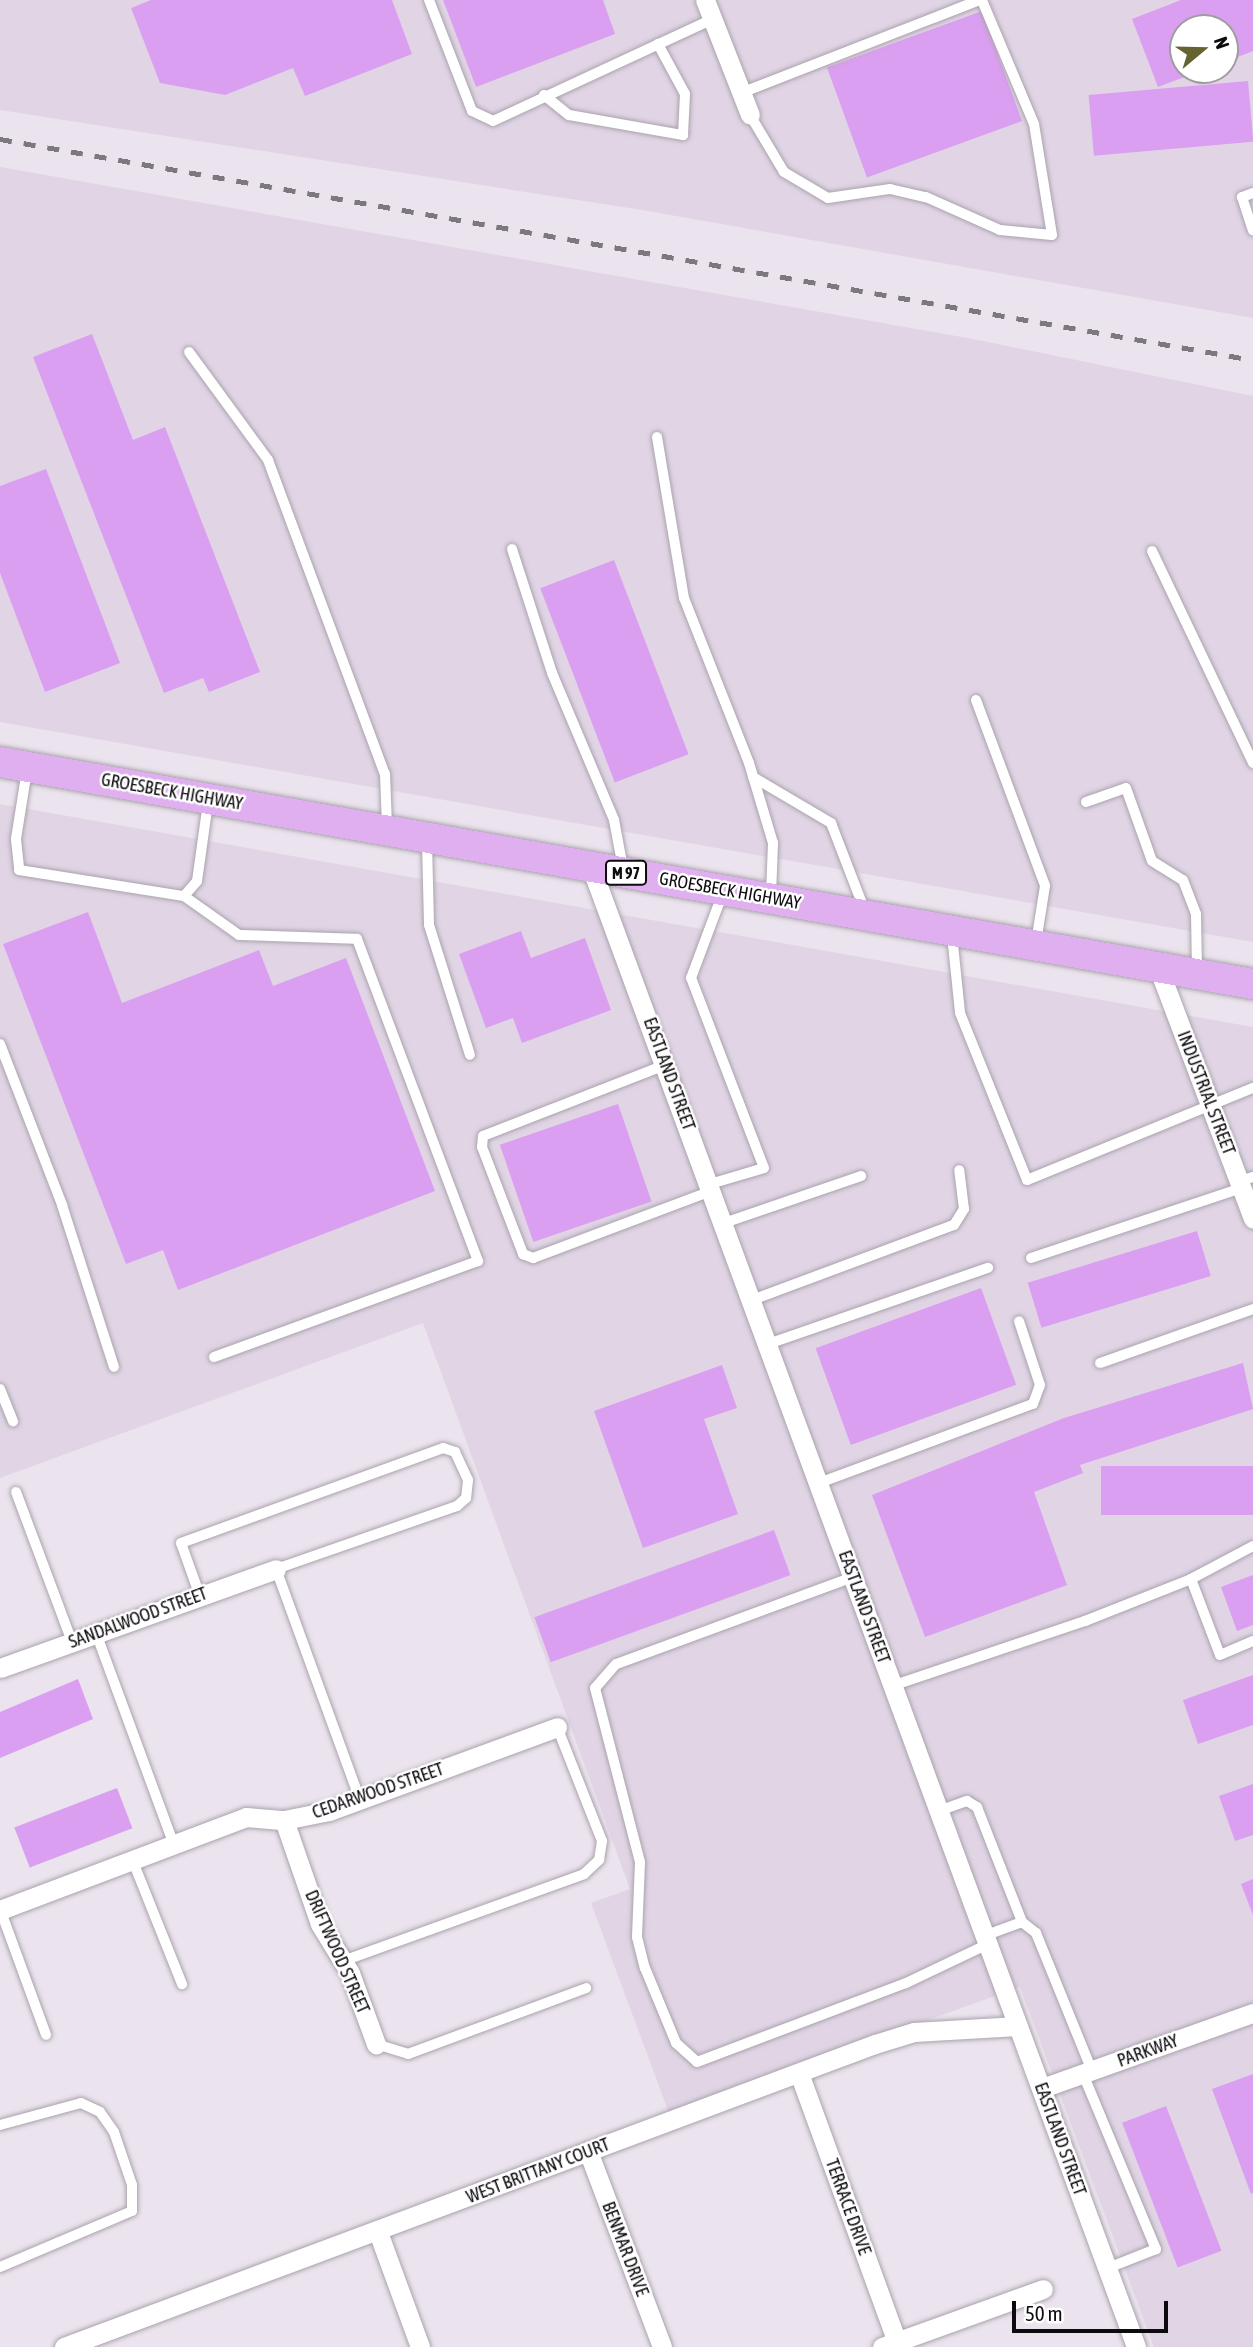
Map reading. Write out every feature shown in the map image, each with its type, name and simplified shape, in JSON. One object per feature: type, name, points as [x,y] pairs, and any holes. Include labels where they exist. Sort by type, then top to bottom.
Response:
[{"type":"main road","name":"GROESBECK HIGHWAY","points":[[14,764],[1253,984]]},
{"type":"street","points":[[705,0],[750,115]]},
{"type":"street","name":"EASTLAND STREET","points":[[592,867],[1136,2347]]},
{"type":"street","name":"INDUSTRIAL STREET","points":[[1158,967],[1245,1182],[1253,1219]]},
{"type":"street","name":"SANDALWOOD STREET","points":[[0,1668],[276,1569]]},
{"type":"street","name":"CEDARWOOD STREET","points":[[0,1910],[173,1842],[246,1817],[285,1820],[360,1800],[557,1727]]},
{"type":"street","name":"DRIFTWOOD STREET","points":[[285,1820],[320,1924],[343,1961],[376,2044]]},
{"type":"street","name":"PARKWAY","points":[[1042,2088],[1253,2013]]},
{"type":"street","name":"WEST BRITTANY COURT","points":[[76,2345],[588,2151],[914,2032],[1018,2026]]},
{"type":"street","name":"TERRACE DRIVE","points":[[799,2073],[890,2344]]},
{"type":"street","name":"BENMAR DRIVE","points":[[588,2151],[662,2347]]},
{"type":"street","points":[[378,2232],[420,2347]]},
{"type":"street","points":[[890,2344],[1043,2289]]},
{"type":"lane","points":[[429,0],[472,111],[493,121],[597,69],[713,19]]},
{"type":"lane","points":[[741,93],[981,0],[1034,124],[1052,235],[1000,230],[926,197],[890,190],[828,198],[784,172],[750,115]]},
{"type":"lane","points":[[544,95],[569,116],[683,135],[685,94],[658,44]]},
{"type":"lane","points":[[1253,193],[1242,197],[1253,230]]},
{"type":"lane","points":[[189,352],[268,460],[385,774],[387,830]]},
{"type":"lane","points":[[657,437],[684,598],[753,777],[773,843],[771,898]]},
{"type":"lane","points":[[512,549],[552,673],[614,820],[624,872]]},
{"type":"lane","points":[[1152,551],[1253,763]]},
{"type":"lane","points":[[976,700],[1045,886],[1035,945]]},
{"type":"lane","points":[[14,764],[19,870],[184,896],[239,935],[357,939],[478,1261],[214,1357]]},
{"type":"lane","points":[[753,777],[831,823],[866,915]]},
{"type":"lane","points":[[1086,802],[1126,788],[1152,861],[1183,880],[1196,914],[1198,974]]},
{"type":"lane","points":[[184,896],[197,881],[209,798]]},
{"type":"lane","points":[[427,838],[429,925],[470,1055]]},
{"type":"lane","points":[[666,1065],[483,1136],[482,1147],[523,1254],[533,1258],[764,1168],[691,978],[724,890]]},
{"type":"lane","points":[[952,931],[960,1013],[1027,1180],[1210,1101],[1253,1088]]},
{"type":"lane","points":[[0,1044],[62,1205],[114,1367]]},
{"type":"lane","points":[[752,1300],[954,1225],[964,1209],[959,1170]]},
{"type":"lane","points":[[724,1223],[861,1176]]},
{"type":"lane","points":[[1031,1258],[1245,1182]]},
{"type":"lane","points":[[768,1344],[988,1268]]},
{"type":"lane","points":[[1100,1363],[1253,1310]]},
{"type":"lane","points":[[819,1483],[1033,1404],[1040,1385],[1019,1321]]},
{"type":"lane","points":[[0,1389],[13,1422]]},
{"type":"lane","points":[[200,1596],[181,1543],[443,1448],[463,1463],[466,1498],[457,1506],[276,1569],[360,1800]]},
{"type":"lane","points":[[16,1492],[72,1642]]},
{"type":"lane","points":[[892,1686],[1191,1579],[1253,1546]]},
{"type":"lane","points":[[853,1577],[617,1664],[595,1688],[640,1862],[637,1937],[645,1968],[676,2043],[696,2062],[906,1983],[1022,1922]]},
{"type":"lane","points":[[1191,1579],[1220,1655],[1253,1641]]},
{"type":"lane","points":[[96,1633],[173,1842]]},
{"type":"lane","points":[[343,1961],[584,1874],[599,1860],[602,1841],[557,1727]]},
{"type":"lane","points":[[939,1811],[967,1801],[977,1807],[1022,1922],[1036,1933],[1156,2249],[1108,2268]]},
{"type":"lane","points":[[132,1859],[182,1984]]},
{"type":"lane","points":[[0,1910],[46,2035]]},
{"type":"lane","points":[[376,2044],[408,2054],[586,1988]]},
{"type":"lane","points":[[0,2125],[81,2103],[100,2112],[121,2153],[132,2211],[0,2267]]},
{"type":"shaded area","points":[[0,0],[1253,0],[1253,318],[642,210],[0,110]]},
{"type":"shaded area","points":[[0,167],[973,339],[1253,396],[1253,942],[0,722]]},
{"type":"shaded area","points":[[0,804],[1253,1027],[1253,2347],[1154,2347],[1020,1987],[669,2113],[591,1903],[630,1889],[423,1323],[0,1478]]},
{"type":"building","points":[[151,0],[392,0],[412,54],[305,96],[293,68],[225,95],[160,83],[131,8]]},
{"type":"building","points":[[443,0],[603,0],[615,34],[476,87]]},
{"type":"building","points":[[1181,0],[1253,0],[1253,51],[1239,56],[1239,14],[1169,14],[1169,83],[1158,87],[1132,19]]},
{"type":"building","points":[[982,11],[1022,121],[867,177],[827,67]]},
{"type":"building","points":[[1248,81],[1253,142],[1094,156],[1089,95],[1239,84]]},
{"type":"building","points":[[92,334],[133,440],[165,427],[260,672],[209,692],[203,678],[164,693],[33,357]]},
{"type":"building","points":[[46,469],[120,663],[45,692],[0,573],[0,486]]},
{"type":"building","points":[[614,560],[689,754],[615,782],[540,588]]},
{"type":"building","points":[[88,912],[122,1003],[259,950],[273,986],[346,958],[435,1191],[178,1290],[163,1250],[126,1264],[3,944]]},
{"type":"building","points":[[521,931],[531,958],[585,938],[611,1010],[522,1043],[513,1018],[486,1028],[459,954]]},
{"type":"building","points":[[618,1104],[652,1201],[533,1242],[500,1145]]},
{"type":"building","points":[[1197,1231],[1211,1276],[1041,1328],[1028,1283]]},
{"type":"building","points":[[981,1288],[1016,1385],[851,1445],[816,1348]]},
{"type":"building","points":[[1243,1363],[1253,1409],[1080,1465],[1083,1473],[1034,1492],[1067,1585],[925,1637],[872,1495],[1064,1418]]},
{"type":"building","points":[[722,1365],[737,1408],[704,1419],[738,1514],[643,1548],[594,1411]]},
{"type":"building","points":[[1101,1466],[1253,1466],[1253,1515],[1101,1515]]},
{"type":"building","points":[[774,1530],[790,1575],[551,1662],[534,1617]]},
{"type":"building","points":[[1253,1575],[1253,1625],[1237,1631],[1221,1587]]},
{"type":"building","points":[[1253,1675],[1253,1725],[1198,1744],[1183,1700]]},
{"type":"building","points":[[78,1679],[93,1719],[0,1758],[0,1712]]},
{"type":"building","points":[[1253,1784],[1253,1835],[1235,1841],[1219,1796]]},
{"type":"building","points":[[117,1788],[132,1828],[30,1868],[14,1827]]},
{"type":"building","points":[[1253,1879],[1253,1915],[1241,1884]]},
{"type":"building","points":[[1253,2074],[1253,2193],[1251,2194],[1212,2089]]},
{"type":"building","points":[[1166,2106],[1222,2251],[1178,2268],[1122,2123]]},
{"type":"railway","points":[[0,139],[1253,360]]}]
